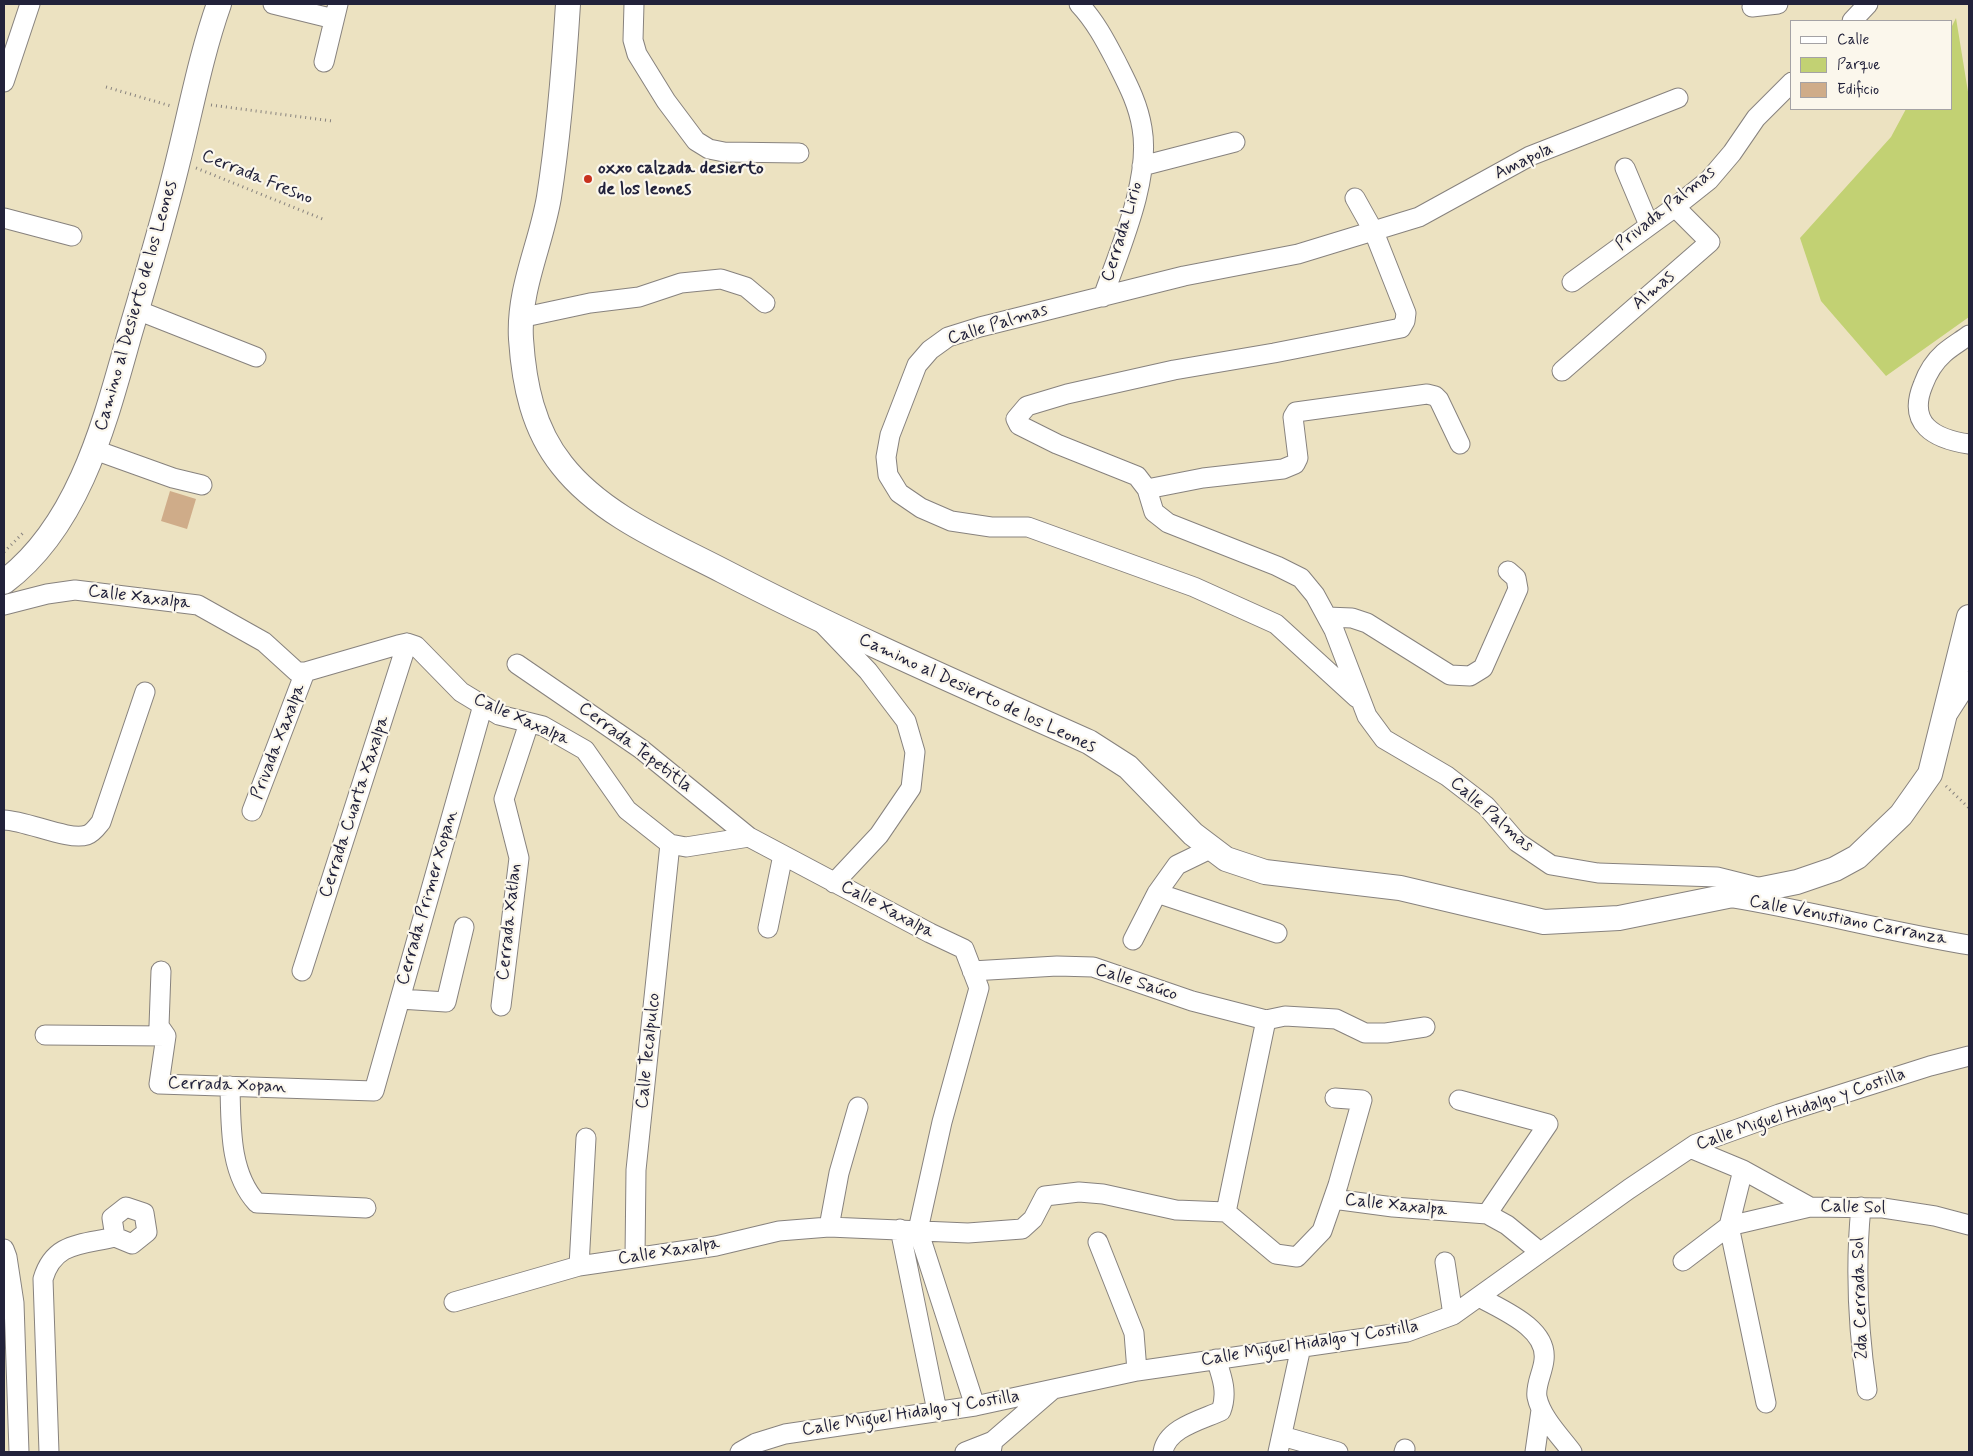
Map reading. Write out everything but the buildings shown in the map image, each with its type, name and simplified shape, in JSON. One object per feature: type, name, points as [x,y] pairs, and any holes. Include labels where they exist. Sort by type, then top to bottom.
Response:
[{"type":"main road","name":"Camino al Desierto de los Leones","points":[[4,582],[32,558],[54,530],[95,450],[137,310],[178,161],[190,106],[220,4]]},
{"type":"main road","name":"Camino al Desierto de los Leones","points":[[568,4],[564,78],[548,199],[526,282],[520,318],[525,379],[540,430],[562,465],[582,488],[648,533],[821,622],[1089,742],[1128,767],[1193,834],[1226,859],[1265,872],[1400,888],[1544,922],[1619,918],[1767,890],[1797,882],[1836,869],[1857,857],[1901,815],[1930,774],[1969,618]]},
{"type":"street","points":[[4,82],[30,4]]},
{"type":"street","points":[[273,4],[336,11],[324,62]]},
{"type":"street","points":[[634,4],[634,40],[637,54],[666,100],[696,141],[709,149],[724,152],[799,152]]},
{"type":"street","name":"Cerrada Lirio","points":[[1079,4],[1095,21],[1133,94],[1142,129],[1142,166],[1133,208],[1103,297]]},
{"type":"street","points":[[1752,7],[1778,4]]},
{"type":"street","points":[[1853,20],[1868,4]]},
{"type":"street","name":"Privada Palmas","points":[[1572,282],[1709,180],[1732,153],[1756,118],[1790,84]]},
{"type":"street","name":"Amapola","points":[[1374,232],[1419,217],[1530,156],[1678,98]]},
{"type":"street","points":[[1142,166],[1235,142]]},
{"type":"street","points":[[1625,168],[1649,225]]},
{"type":"street","name":"Calle Palmas","points":[[1355,198],[1374,232],[1406,313],[1405,321],[1401,328],[1174,370],[1067,394],[1027,406],[1016,419],[1019,425],[1137,476],[1147,489],[1154,512],[1168,523],[1277,566],[1300,578],[1315,595],[1327,617],[1366,716],[1384,739],[1447,776],[1486,806],[1517,842],[1551,865],[1598,873],[1717,877],[1767,890]]},
{"type":"street","name":"Almas","points":[[1562,372],[1710,242],[1675,207]]},
{"type":"street","points":[[4,218],[72,236]]},
{"type":"street","name":"Calle Palmas","points":[[1361,701],[1276,624],[1194,587],[1028,527],[991,527],[951,521],[921,508],[899,493],[888,475],[886,457],[890,436],[917,365],[930,350],[948,337],[1060,306],[1184,276],[1298,254],[1374,232]]},
{"type":"street","points":[[520,318],[590,303],[639,297],[681,282],[721,279],[746,287],[765,302]]},
{"type":"street","points":[[137,310],[256,356]]},
{"type":"street","points":[[1969,335],[1943,354],[1926,376],[1916,405],[1921,420],[1931,431],[1949,441],[1969,444]]},
{"type":"street","points":[[1147,489],[1203,478],[1276,470],[1290,466],[1298,458],[1293,417],[1296,412],[1334,406],[1427,394],[1435,396],[1439,400],[1460,444]]},
{"type":"street","points":[[95,450],[173,478],[202,485]]},
{"type":"street","points":[[1327,617],[1352,618],[1368,623],[1450,675],[1470,676],[1483,668],[1518,589],[1516,578],[1508,571]]},
{"type":"street","name":"Calle Xaxalpa","points":[[4,605],[47,594],[75,590],[198,605],[264,642],[297,672],[305,672]]},
{"type":"street","points":[[821,622],[868,671],[906,720],[915,752],[911,788],[879,835],[834,883]]},
{"type":"street","points":[[305,672],[407,643]]},
{"type":"street","name":"Calle Xaxalpa","points":[[407,643],[416,646],[422,651],[446,680],[483,706],[499,714],[543,726],[585,750],[627,810],[670,844]]},
{"type":"street","name":"Cerrada Cuarta Xaxalpa","points":[[302,971],[407,643]]},
{"type":"street","name":"Cerrada Tepetitla","points":[[518,664],[641,749],[749,836]]},
{"type":"street","name":"Privada Xaxalpa","points":[[252,811],[305,672]]},
{"type":"street","points":[[1944,719],[1969,681]]},
{"type":"street","points":[[4,820],[17,821],[70,836],[88,835],[94,830],[101,822],[145,692]]},
{"type":"street","name":"Cerrada Primer Xopan","points":[[374,1091],[483,706]]},
{"type":"street","name":"Cerrada Xatlan","points":[[501,1006],[519,858],[504,799],[529,723]]},
{"type":"street","points":[[670,844],[686,847],[749,836]]},
{"type":"street","name":"Calle Xaxalpa","points":[[749,836],[834,883],[964,949],[979,988],[942,1122],[909,1230]]},
{"type":"street","name":"Calle Tecalpulco","points":[[635,1258],[636,1170],[670,844]]},
{"type":"street","points":[[1133,940],[1157,893],[1176,865],[1212,848]]},
{"type":"street","points":[[768,928],[784,855]]},
{"type":"street","points":[[1157,893],[1277,933]]},
{"type":"street","name":"Calle Venustiano Carranza","points":[[1728,897],[1806,911],[1921,937],[1969,944]]},
{"type":"street","points":[[400,999],[446,1002],[464,927]]},
{"type":"street","name":"Calle Saúco","points":[[972,971],[1057,966],[1093,967],[1192,1001],[1266,1020]]},
{"type":"street","points":[[162,971],[159,1026],[166,1036]]},
{"type":"street","points":[[1226,1212],[1266,1020],[1285,1016],[1336,1019],[1365,1033],[1386,1033],[1425,1027]]},
{"type":"street","points":[[45,1035],[166,1036]]},
{"type":"street","name":"Cerrada Xopan","points":[[166,1036],[159,1084],[374,1091]]},
{"type":"street","name":"Calle Miguel Hidalgo y Costilla","points":[[752,1449],[785,1434],[975,1406],[1137,1371],[1407,1332],[1452,1315],[1690,1148],[1778,1114],[1930,1066],[1969,1056]]},
{"type":"street","points":[[230,1086],[232,1144],[248,1193],[257,1203],[366,1208]]},
{"type":"street","points":[[1333,1199],[1362,1100],[1335,1098]]},
{"type":"street","points":[[1459,1100],[1548,1124],[1487,1214]]},
{"type":"street","points":[[830,1227],[839,1173],[858,1107]]},
{"type":"street","points":[[579,1266],[586,1138]]},
{"type":"street","name":"Calle Sol","points":[[1690,1148],[1743,1170],[1810,1207],[1861,1207],[1935,1216],[1969,1225]]},
{"type":"street","points":[[1743,1170],[1729,1226],[1766,1402]]},
{"type":"street","name":"Calle Xaxalpa","points":[[454,1302],[579,1266],[716,1246],[779,1231],[830,1227],[968,1233],[1022,1229],[1033,1220],[1045,1196],[1059,1192],[1103,1194],[1176,1210],[1226,1212],[1256,1240],[1276,1254],[1297,1256],[1322,1231],[1333,1199],[1393,1207],[1487,1214],[1507,1225],[1540,1252]]},
{"type":"street","points":[[1683,1261],[1729,1226],[1810,1207]]},
{"type":"street","name":"2da Cerrada Sol","points":[[1861,1207],[1856,1265],[1863,1362],[1868,1390]]},
{"type":"street","points":[[909,1230],[975,1406]]},
{"type":"street","points":[[909,1230],[936,1411]]},
{"type":"street","points":[[49,1452],[43,1280],[47,1267],[55,1255],[68,1248],[115,1237]]},
{"type":"street","points":[[1098,1242],[1134,1333],[1137,1371]]},
{"type":"street","points":[[4,1249],[14,1303],[18,1452]]},
{"type":"street","points":[[1445,1262],[1452,1315]]},
{"type":"street","points":[[1479,1297],[1534,1332],[1542,1344],[1545,1356],[1536,1391],[1541,1410],[1572,1452]]},
{"type":"street","points":[[1301,1347],[1280,1444],[1338,1452]]},
{"type":"street","points":[[1162,1452],[1164,1445],[1173,1434],[1221,1411],[1224,1403],[1224,1386],[1216,1359]]},
{"type":"street","points":[[966,1452],[992,1446],[1053,1389]]},
{"type":"street","points":[[1535,1452],[1541,1410]]},
{"type":"path","points":[[106,87],[190,106],[332,121]]},
{"type":"path","name":"Cerrada Fresno","points":[[178,161],[325,220]]},
{"type":"path","points":[[1930,774],[1969,808]]},
{"type":"green space","points":[[1956,18],[1969,98],[1969,317],[1886,376],[1821,301],[1800,238],[1891,137],[1905,110],[1953,110],[1953,24]]},
{"type":"place","name":"oxxo calzada desierto de los leones","points":[[588,179]]}]
